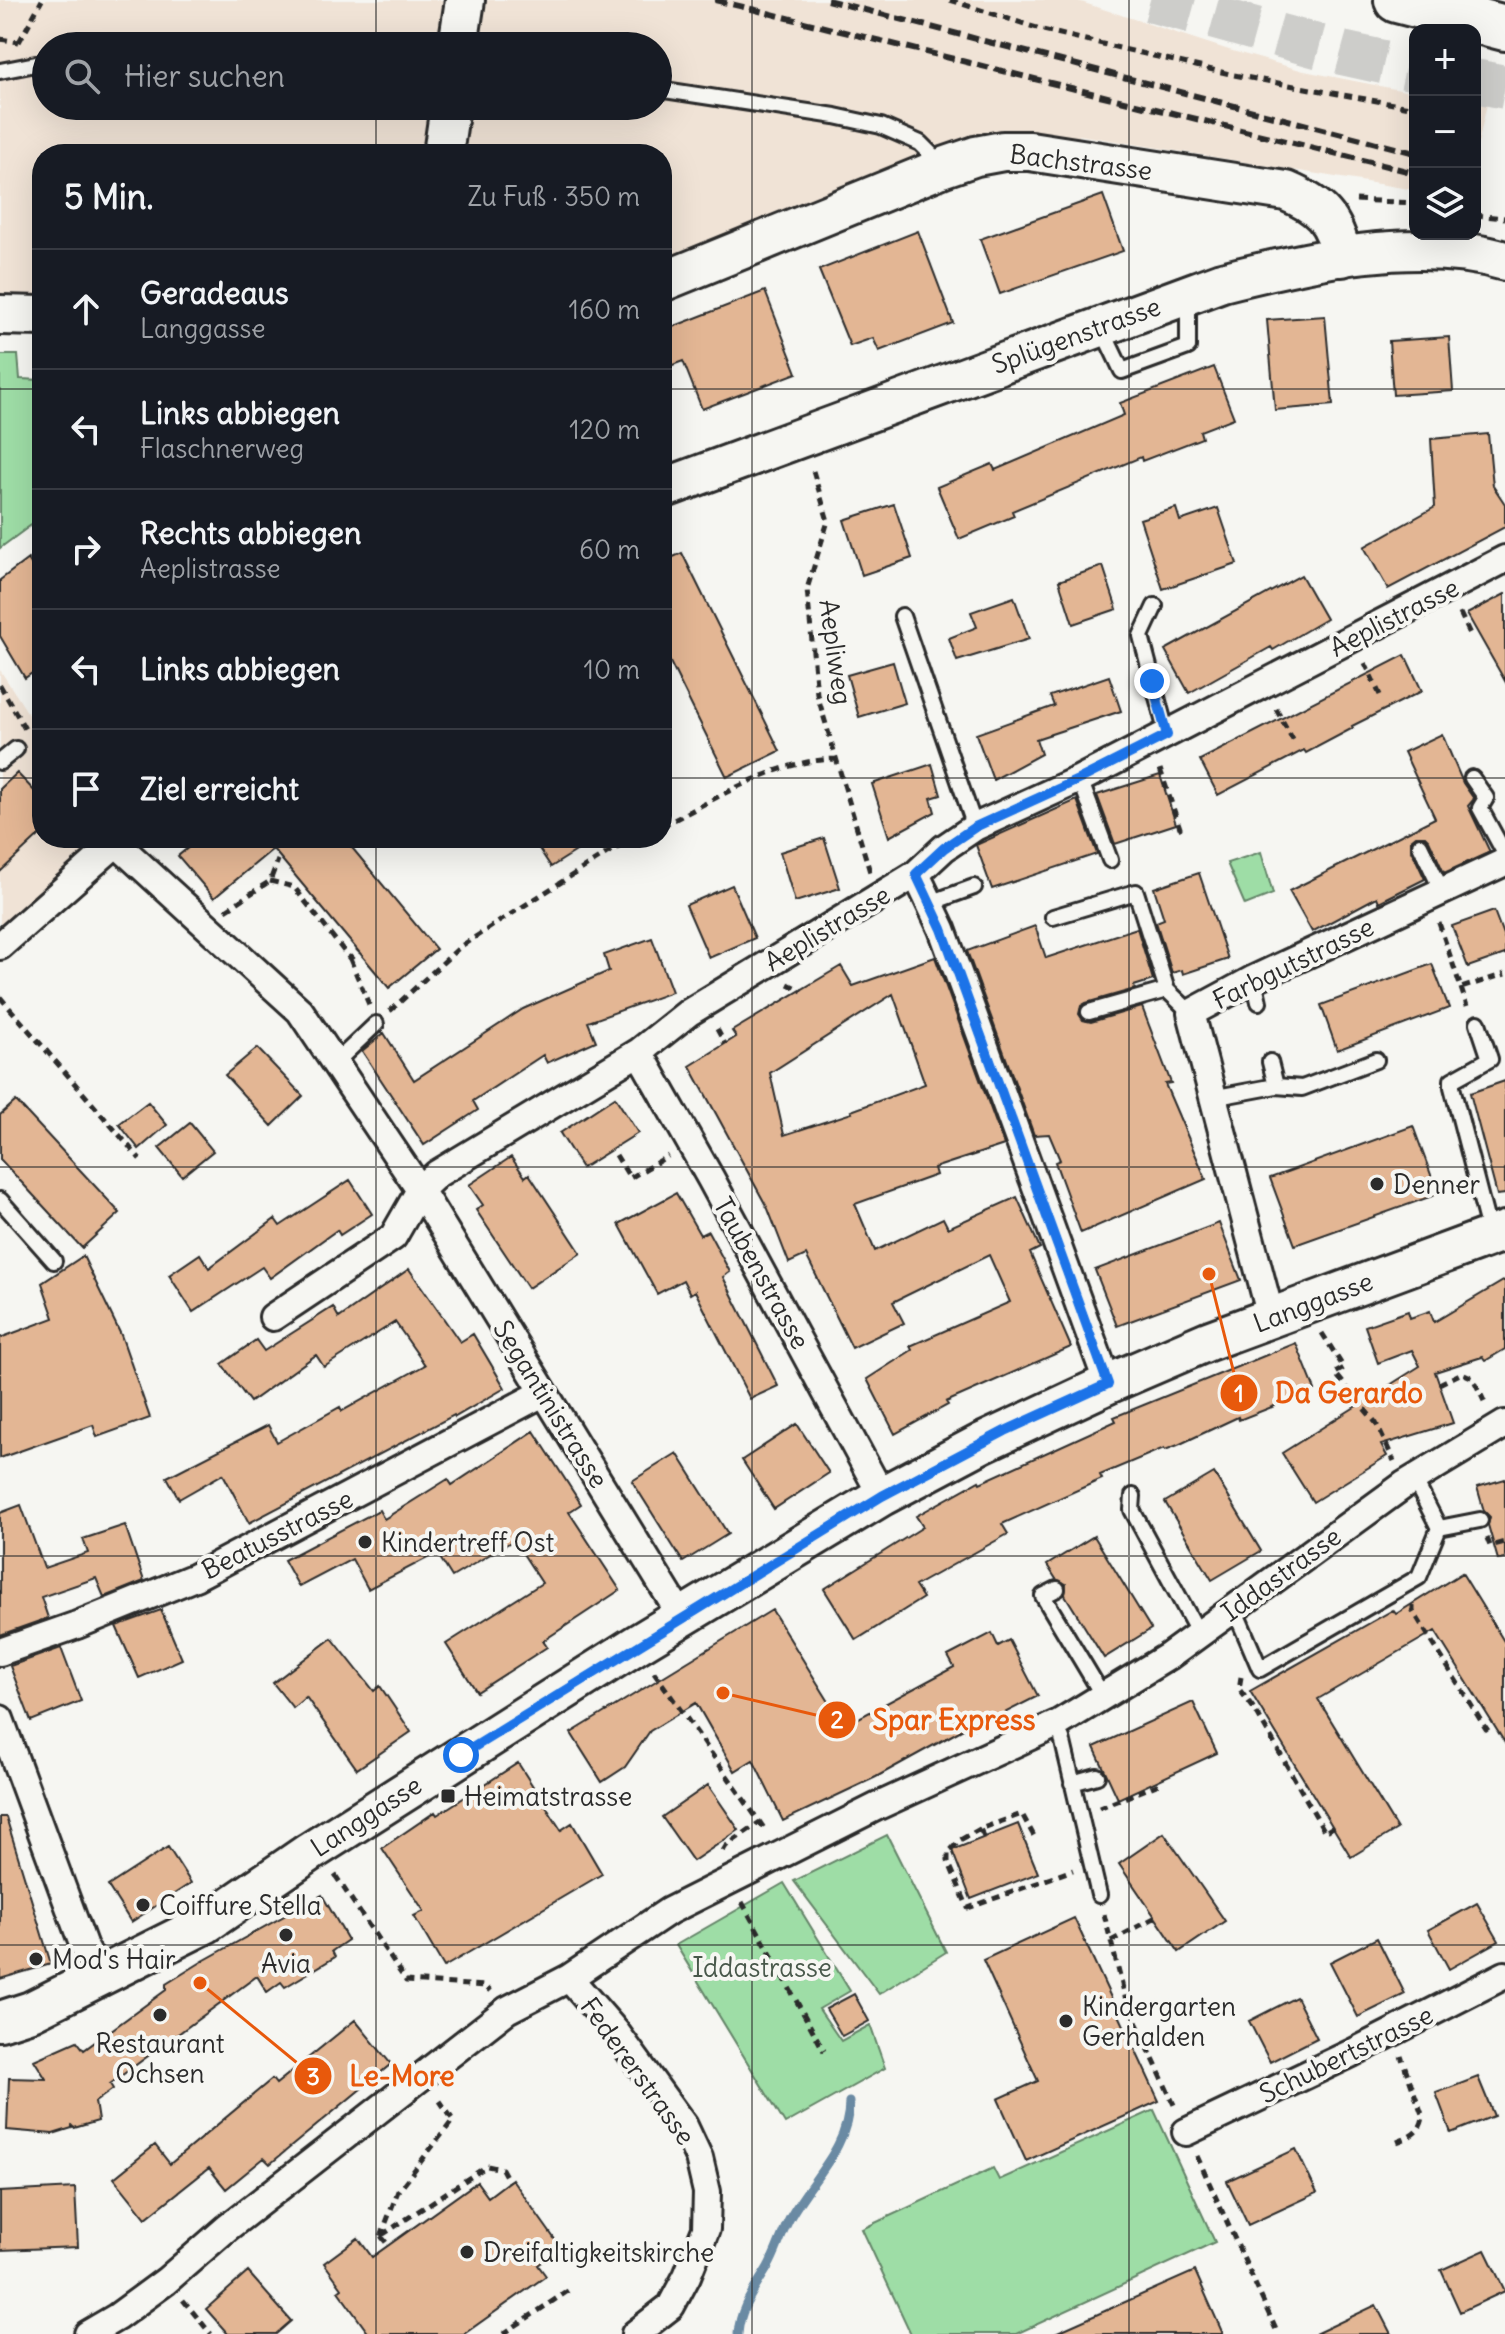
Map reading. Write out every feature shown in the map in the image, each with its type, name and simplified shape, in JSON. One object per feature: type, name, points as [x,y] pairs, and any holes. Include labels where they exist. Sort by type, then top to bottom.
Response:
[{"type":"highway","points":[[1397,0],[1505,28]]},
{"type":"main road","points":[[460,32],[465,0]]},
{"type":"main road","points":[[444,144],[448,120]]},
{"type":"main road","name":"Bachstrasse","points":[[672,278],[944,167],[1003,151],[1030,151],[1286,191],[1311,202],[1321,211],[1334,229],[1342,257]]},
{"type":"main road","name":"Splügenstrasse","points":[[672,485],[1222,282],[1291,264],[1400,251],[1460,252],[1505,261]]},
{"type":"main road","points":[[0,315],[32,316]]},
{"type":"main road","name":"Langgasse","points":[[0,2021],[31,2011],[205,1924],[461,1755],[682,1617],[882,1496],[1005,1431],[1108,1384],[1288,1310],[1498,1233]]},
{"type":"street","name":"Aeplistrasse","points":[[420,1190],[437,1174],[639,1052],[688,1013],[916,874],[944,848],[975,827],[1080,779],[1505,559]]},
{"type":"street","points":[[0,946],[111,848]]},
{"type":"street","name":"Segantinistrasse","points":[[126,848],[300,1011],[420,1190],[682,1617]]},
{"type":"street","name":"Farbgutstrasse","points":[[1288,1310],[1212,1098],[1191,1013],[1256,990],[1436,894],[1505,862]]},
{"type":"street","points":[[916,874],[942,929],[1108,1384]]},
{"type":"street","name":"Taubenstrasse","points":[[639,1052],[882,1496]]},
{"type":"street","points":[[273,1317],[393,1237],[420,1190]]},
{"type":"street","name":"Beatusstrasse","points":[[0,1652],[77,1625],[195,1577],[543,1393]]},
{"type":"street","name":"Iddastrasse","points":[[88,2334],[166,2281],[227,2228],[507,2010],[569,1978],[669,1911],[876,1807],[1059,1723],[1199,1634],[1407,1476],[1496,1415]]},
{"type":"street","points":[[0,1719],[84,1947],[101,1977]]},
{"type":"street","name":"Schubertstrasse","points":[[1186,2132],[1505,1975]]},
{"type":"street","name":"Federerstrasse","points":[[569,1978],[615,2031],[656,2092],[684,2126],[699,2158],[707,2192],[706,2229],[687,2276],[671,2306],[635,2334]]},
{"type":"lane","points":[[0,71],[32,65]]},
{"type":"lane","points":[[672,91],[881,126],[920,143],[944,167]]},
{"type":"lane","points":[[1100,325],[1122,371],[1188,347],[1188,294]]},
{"type":"lane","points":[[1155,606],[1141,636],[1167,735]]},
{"type":"lane","points":[[902,616],[975,827]]},
{"type":"lane","points":[[0,762],[16,749]]},
{"type":"lane","points":[[1472,778],[1486,798],[1480,808],[1505,854]]},
{"type":"lane","points":[[1080,779],[1110,860]]},
{"type":"lane","points":[[1420,845],[1436,894]]},
{"type":"lane","points":[[930,903],[974,887]]},
{"type":"lane","points":[[1053,917],[1136,892],[1167,990],[1191,1013]]},
{"type":"lane","points":[[1089,1012],[1167,990]]},
{"type":"lane","points":[[1478,1023],[1490,1059],[1457,1075],[1452,1080],[1452,1087],[1498,1233]]},
{"type":"lane","points":[[335,1063],[376,1024]]},
{"type":"lane","points":[[1212,1098],[1276,1086],[1302,1088],[1376,1060]]},
{"type":"lane","points":[[1270,1062],[1276,1086]]},
{"type":"lane","points":[[0,1200],[54,1261]]},
{"type":"lane","points":[[1407,1476],[1439,1528]]},
{"type":"lane","points":[[1133,1496],[1132,1510],[1199,1634]]},
{"type":"lane","points":[[1439,1528],[1480,1520]]},
{"type":"lane","points":[[1234,1608],[1260,1669],[1419,1577],[1439,1528]]},
{"type":"lane","points":[[1057,1589],[1043,1596],[1103,1696]]},
{"type":"lane","points":[[1062,1738],[1099,1895]]},
{"type":"lane","points":[[1072,1783],[1097,1776]]},
{"type":"path","points":[[19,42],[42,0]]},
{"type":"path","points":[[950,0],[1043,30],[1234,75],[1409,107]]},
{"type":"path","points":[[1381,203],[1409,203]]},
{"type":"path","points":[[1481,216],[1505,218]]},
{"type":"path","name":"Aepliweg","points":[[813,471],[828,521],[807,589],[817,694],[874,885]]},
{"type":"path","points":[[1363,659],[1380,695]]},
{"type":"path","points":[[0,685],[30,738]]},
{"type":"path","points":[[1275,707],[1293,740]]},
{"type":"path","points":[[672,821],[778,769],[811,759],[836,759]]},
{"type":"path","points":[[1159,768],[1180,828],[1175,830]]},
{"type":"path","points":[[270,881],[294,887],[350,959],[376,1024],[461,946],[617,848]]},
{"type":"path","points":[[233,903],[270,881],[278,860]]},
{"type":"path","points":[[1436,894],[1461,988],[1505,974]]},
{"type":"path","points":[[350,959],[358,951]]},
{"type":"path","points":[[792,987],[802,991]]},
{"type":"path","points":[[0,997],[140,1159]]},
{"type":"path","points":[[720,1034],[725,1044]]},
{"type":"path","points":[[616,1155],[630,1178],[679,1150]]},
{"type":"path","points":[[1288,1310],[1344,1368],[1335,1373],[1376,1423],[1407,1476]]},
{"type":"path","points":[[1439,1384],[1462,1373],[1473,1378],[1496,1415]]},
{"type":"path","points":[[1490,1546],[1505,1542]]},
{"type":"path","points":[[1419,1577],[1412,1598],[1413,1611],[1486,1729],[1493,1724]]},
{"type":"path","points":[[1439,1653],[1446,1649]]},
{"type":"path","points":[[1260,1669],[1243,1674],[1239,1689],[1276,1741],[1325,1832],[1333,1827]]},
{"type":"path","points":[[654,1671],[767,1833]]},
{"type":"path","points":[[1079,1812],[1105,1807],[1159,1784]]},
{"type":"path","points":[[1035,1838],[1022,1814],[980,1829],[960,1840],[948,1853],[948,1861],[968,1908],[1091,1864]]},
{"type":"path","points":[[980,1829],[984,1837]]},
{"type":"path","points":[[1065,1863],[1067,1872]]},
{"type":"path","points":[[334,1875],[406,1981],[485,1986],[507,2010]]},
{"type":"path","points":[[740,1898],[824,2051]]},
{"type":"path","points":[[1111,1941],[1156,1917]]},
{"type":"path","points":[[1390,2033],[1409,2073],[1423,2117],[1417,2132],[1397,2142]]},
{"type":"path","points":[[381,2236],[398,2191],[453,2120],[440,2101]]},
{"type":"path","points":[[381,2236],[487,2166],[502,2169],[509,2182]]},
{"type":"path","points":[[381,2236],[388,2245]]},
{"type":"path","points":[[503,2334],[571,2289]]},
{"type":"path","points":[[177,2293],[211,2334]]},
{"type":"shaded area","points":[[0,0],[1075,0],[1304,71],[1409,92],[1409,189],[1079,135],[1077,157],[1030,151],[672,278],[672,144],[32,144],[32,316],[0,315]]},
{"type":"shaded area","points":[[1481,103],[1487,104],[1481,130]]},
{"type":"shaded area","points":[[0,670],[32,720],[32,848],[99,848],[0,942]]},
{"type":"green space","points":[[0,355],[18,355],[20,379],[32,380],[32,524],[0,548]]},
{"type":"green space","points":[[1261,852],[1273,894],[1245,905],[1227,863]]},
{"type":"green space","points":[[887,1835],[946,1952],[879,1994],[794,1881]]},
{"type":"green space","name":"Iddastrasse","points":[[784,1883],[850,1991],[819,2009],[841,2041],[870,2025],[885,2068],[785,2124],[676,1945]]},
{"type":"green space","points":[[1154,2110],[1215,2242],[1016,2334],[911,2334],[862,2229],[993,2168],[999,2180]]},
{"type":"building","points":[[1103,195],[1123,251],[1000,294],[980,239]]},
{"type":"building","points":[[918,231],[953,323],[879,351],[873,338],[850,346],[819,270]]},
{"type":"building","points":[[765,291],[797,373],[702,409],[683,361],[672,365],[672,327]]},
{"type":"building","points":[[1325,316],[1333,405],[1275,410],[1267,320]]},
{"type":"building","points":[[1449,337],[1453,391],[1393,395],[1389,341]]},
{"type":"building","points":[[1214,367],[1234,418],[1200,431],[1202,438],[1142,461],[1141,457],[1012,511],[1014,516],[959,539],[937,487],[992,464],[995,470],[1124,415],[1120,403]]},
{"type":"building","points":[[1488,434],[1493,486],[1505,504],[1505,527],[1388,589],[1364,547],[1435,507],[1431,439]]},
{"type":"building","points":[[894,504],[912,558],[862,575],[844,520]]},
{"type":"building","points":[[1176,508],[1180,521],[1218,508],[1237,564],[1163,589],[1140,519]]},
{"type":"building","points":[[682,553],[780,751],[727,777],[672,666],[672,558]]},
{"type":"building","points":[[28,559],[32,566],[32,673],[25,678],[0,636],[0,580]]},
{"type":"building","points":[[1103,566],[1117,609],[1073,624],[1059,581]]},
{"type":"building","points":[[1301,575],[1326,619],[1189,693],[1165,650]]},
{"type":"building","points":[[1505,594],[1505,681],[1467,614]]},
{"type":"building","points":[[1014,597],[1029,639],[957,661],[949,638],[977,627],[971,612]]},
{"type":"building","points":[[1405,655],[1422,691],[1306,753],[1304,750],[1218,795],[1200,760]]},
{"type":"building","points":[[893,662],[905,703],[859,717],[847,675]]},
{"type":"building","points":[[1109,676],[1121,711],[1036,739],[1041,754],[993,780],[976,734],[1054,706],[1050,696]]},
{"type":"building","points":[[1442,734],[1463,783],[1474,799],[1468,806],[1490,852],[1444,873],[1429,840],[1425,836],[1416,836],[1411,840],[1411,849],[1425,879],[1379,902],[1377,897],[1312,932],[1289,891],[1435,818],[1404,752]]},
{"type":"building","points":[[932,764],[941,795],[931,798],[935,812],[889,837],[872,784]]},
{"type":"building","points":[[17,773],[32,789],[32,842],[0,872],[0,789]]},
{"type":"building","points":[[1160,775],[1176,824],[1115,844],[1097,795]]},
{"type":"building","points":[[1077,800],[1097,854],[992,889],[976,845]]},
{"type":"building","points":[[824,838],[840,888],[795,902],[780,852]]},
{"type":"building","points":[[188,848],[352,848],[436,949],[389,988],[273,849],[214,898],[178,856]]},
{"type":"building","points":[[539,848],[581,848],[551,867]]},
{"type":"building","points":[[1199,873],[1228,959],[1183,974],[1182,970],[1172,973],[1156,922],[1164,919],[1154,888]]},
{"type":"building","points":[[732,885],[755,938],[709,958],[686,905]]},
{"type":"building","points":[[1494,911],[1505,940],[1505,954],[1468,967],[1452,926]]},
{"type":"building","points":[[1035,926],[1046,958],[1137,928],[1153,980],[1134,986],[1135,989],[1086,1003],[1081,1006],[1079,1014],[1083,1020],[1091,1022],[1142,1007],[1171,1083],[1165,1084],[1206,1179],[1081,1233],[1055,1162],[1060,1160],[1049,1134],[1034,1135],[967,951]]},
{"type":"building","points":[[652,938],[672,992],[588,1022],[596,1041],[547,1063],[543,1055],[473,1101],[478,1110],[424,1145],[362,1051],[384,1033],[414,1080],[523,1009],[609,971],[604,955]]},
{"type":"building","points":[[935,957],[1004,1145],[934,1168],[936,1175],[855,1204],[875,1251],[943,1218],[948,1228],[1017,1197],[1040,1248],[1030,1253],[1071,1347],[946,1402],[948,1405],[895,1434],[867,1379],[912,1350],[910,1346],[1010,1302],[989,1255],[893,1302],[904,1323],[852,1348],[806,1255],[789,1263],[768,1209],[690,1066],[736,1037],[732,1031],[841,966],[853,986]],"holes":[[[893,994],[925,1084],[852,1113],[784,1135],[770,1073]]]},
{"type":"building","points":[[1432,964],[1449,1008],[1337,1050],[1321,1005]]},
{"type":"building","points":[[257,1048],[303,1096],[272,1126],[225,1075]]},
{"type":"building","points":[[1505,1081],[1505,1194],[1497,1195],[1470,1093]]},
{"type":"building","points":[[615,1097],[638,1133],[582,1168],[560,1133]]},
{"type":"building","points":[[16,1101],[120,1213],[82,1248],[0,1159],[0,1115]]},
{"type":"building","points":[[148,1102],[167,1125],[139,1149],[119,1124]]},
{"type":"building","points":[[190,1123],[213,1151],[182,1176],[159,1148]]},
{"type":"building","points":[[1413,1126],[1438,1194],[1295,1245],[1270,1178]]},
{"type":"building","points":[[511,1157],[525,1177],[529,1174],[581,1253],[528,1288],[476,1210],[483,1205],[469,1185]]},
{"type":"building","points":[[350,1180],[372,1214],[340,1235],[337,1230],[270,1278],[262,1267],[193,1312],[169,1275],[200,1254],[209,1268],[275,1219],[280,1226]]},
{"type":"building","points":[[676,1193],[700,1235],[708,1231],[730,1272],[723,1277],[778,1386],[750,1399],[695,1291],[690,1294],[683,1280],[657,1294],[619,1224]]},
{"type":"building","points":[[1219,1223],[1241,1280],[1117,1326],[1095,1270]]},
{"type":"building","points":[[83,1256],[121,1335],[150,1418],[97,1437],[93,1425],[0,1458],[0,1338],[54,1318],[42,1283]]},
{"type":"building","points":[[409,1269],[460,1342],[473,1334],[505,1388],[249,1523],[223,1474],[179,1499],[167,1477],[268,1425],[277,1442],[340,1407],[342,1411],[425,1365],[395,1322],[324,1367],[316,1355],[250,1402],[222,1364],[256,1340],[264,1351],[333,1307],[339,1318]]},
{"type":"building","points":[[1505,1280],[1505,1349],[1485,1361],[1482,1357],[1435,1372],[1453,1423],[1381,1445],[1387,1456],[1313,1502],[1282,1453],[1420,1366],[1412,1350],[1378,1363],[1365,1326],[1408,1311],[1410,1318],[1430,1311],[1434,1322]]},
{"type":"building","points":[[1296,1343],[1315,1390],[1239,1420],[1238,1417],[1178,1445],[1100,1475],[1102,1479],[1002,1524],[1008,1534],[915,1586],[923,1598],[856,1640],[824,1589],[923,1527],[916,1516],[979,1481],[1116,1421],[1114,1417]]},
{"type":"building","points":[[797,1424],[829,1473],[774,1509],[742,1460]]},
{"type":"building","points":[[534,1431],[581,1504],[569,1512],[620,1590],[543,1641],[547,1647],[477,1692],[446,1644],[542,1583],[514,1540],[452,1577],[437,1553],[368,1589],[352,1559],[299,1587],[284,1560],[379,1510],[384,1519],[448,1479],[452,1485]]},
{"type":"building","points":[[677,1453],[728,1534],[683,1562],[632,1481]]},
{"type":"building","points":[[1214,1473],[1261,1551],[1212,1580],[1165,1502]]},
{"type":"building","points":[[1505,1479],[1505,1559],[1498,1560],[1488,1525],[1490,1517],[1484,1511],[1477,1487]]},
{"type":"building","points":[[21,1505],[44,1568],[88,1553],[83,1539],[125,1525],[144,1581],[104,1597],[96,1578],[41,1597],[48,1618],[0,1635],[0,1513]]},
{"type":"building","points":[[1094,1536],[1151,1629],[1104,1658],[1065,1595],[1066,1584],[1056,1579],[1047,1565]]},
{"type":"building","points":[[1462,1573],[1505,1643],[1505,1743],[1435,1631],[1318,1699],[1397,1829],[1351,1857],[1250,1691],[1393,1610],[1396,1614]]},
{"type":"building","points":[[161,1610],[182,1659],[139,1678],[116,1626]]},
{"type":"building","points":[[772,1610],[844,1726],[954,1667],[948,1656],[992,1633],[998,1646],[1009,1640],[1038,1696],[967,1732],[965,1728],[876,1777],[783,1821],[753,1760],[735,1771],[696,1703],[650,1731],[625,1767],[602,1782],[571,1733]]},
{"type":"building","points":[[332,1638],[374,1691],[380,1686],[411,1732],[357,1769],[306,1697],[293,1708],[273,1683]]},
{"type":"building","points":[[61,1648],[81,1701],[31,1721],[10,1666]]},
{"type":"building","points":[[1193,1702],[1217,1753],[1118,1799],[1094,1747]]},
{"type":"building","points":[[518,1763],[561,1830],[572,1823],[602,1874],[444,1967],[414,1916],[424,1911],[382,1848],[435,1812],[437,1815]]},
{"type":"building","points":[[708,1785],[739,1830],[693,1861],[662,1817]]},
{"type":"building","points":[[0,1817],[6,1817],[51,1964],[0,1979]]},
{"type":"building","points":[[1018,1824],[1038,1873],[971,1899],[952,1850]]},
{"type":"building","points":[[1164,1833],[1225,1921],[1179,1952],[1119,1864]]},
{"type":"building","points":[[168,1847],[191,1883],[131,1922],[108,1886]]},
{"type":"building","points":[[322,1895],[348,1940],[332,1951],[335,1957],[285,1987],[281,1982],[267,1992],[257,1976],[110,2084],[113,2089],[95,2102],[98,2121],[72,2126],[53,2134],[7,2130],[9,2078],[46,2079],[34,2060],[77,2041],[84,2050],[166,1990],[166,1984]]},
{"type":"building","points":[[1477,1903],[1499,1941],[1449,1969],[1428,1930]]},
{"type":"building","name":"Kindergarten Gerhalden","points":[[1074,1918],[1159,2101],[1026,2161],[998,2099],[1038,2081],[983,1960]]},
{"type":"building","points":[[1377,1938],[1405,1994],[1358,2017],[1330,1962]]},
{"type":"building","points":[[854,1994],[869,2021],[842,2036],[826,2009]]},
{"type":"building","points":[[1296,1997],[1317,2038],[1270,2062],[1249,2021]]},
{"type":"building","points":[[355,2020],[391,2064],[270,2164],[264,2158],[226,2189],[209,2168],[146,2218],[114,2178],[155,2145],[170,2164],[272,2079],[276,2084]]},
{"type":"building","points":[[1478,2077],[1494,2116],[1451,2133],[1436,2093]]},
{"type":"building","points":[[1296,2149],[1317,2193],[1248,2225],[1227,2181]]},
{"type":"building","name":"Dreifaltigkeitskirche","points":[[512,2179],[561,2248],[538,2265],[546,2276],[464,2334],[369,2334],[338,2291],[342,2288],[324,2263],[358,2238],[372,2257],[477,2182],[488,2197]]},
{"type":"building","points":[[75,2188],[78,2247],[0,2250],[0,2192]]},
{"type":"building","points":[[1485,2250],[1505,2291],[1460,2312],[1441,2270]]},
{"type":"building","points":[[1195,2271],[1223,2334],[1053,2334]]},
{"type":"building","points":[[248,2272],[291,2321],[276,2334],[228,2334],[206,2309]]},
{"type":"building","points":[[1376,2305],[1391,2334],[1315,2334]]},
{"type":"waterway","points":[[738,2334],[745,2307],[771,2261],[791,2216],[843,2134],[849,2102]]},
{"type":"tunnel","points":[[1150,0],[1342,53],[1409,68]]},
{"type":"tunnel","points":[[1481,82],[1505,87]]},
{"type":"railway","points":[[715,0],[1409,172]]},
{"type":"railway","points":[[827,0],[1409,151]]},
{"type":"place","name":"Denner","points":[[1377,1184]]},
{"type":"place","name":"Da Gerardo","points":[[1209,1274]]},
{"type":"place","name":"Kindertreff Ost","points":[[365,1542]]},
{"type":"place","name":"Spar Express","points":[[723,1693]]},
{"type":"place","name":"Heimatstrasse","points":[[448,1796]]},
{"type":"place","name":"Coiffure Stella","points":[[143,1905]]},
{"type":"place","name":"Avia","points":[[286,1935]]},
{"type":"place","name":"Mod's Hair","points":[[36,1959]]},
{"type":"place","name":"Le-More","points":[[200,1983]]},
{"type":"place","name":"Restaurant Ochsen","points":[[160,2015]]},
{"type":"place","name":"Kindergarten Gerhalden","points":[[1066,2021]]},
{"type":"place","name":"Dreifaltigkeitskirche","points":[[467,2252]]},
{"type":"route","points":[[461,1755],[882,1496],[1005,1431],[1108,1384],[942,929],[916,874],[944,848],[975,827],[1167,735],[1152,681]]}]
